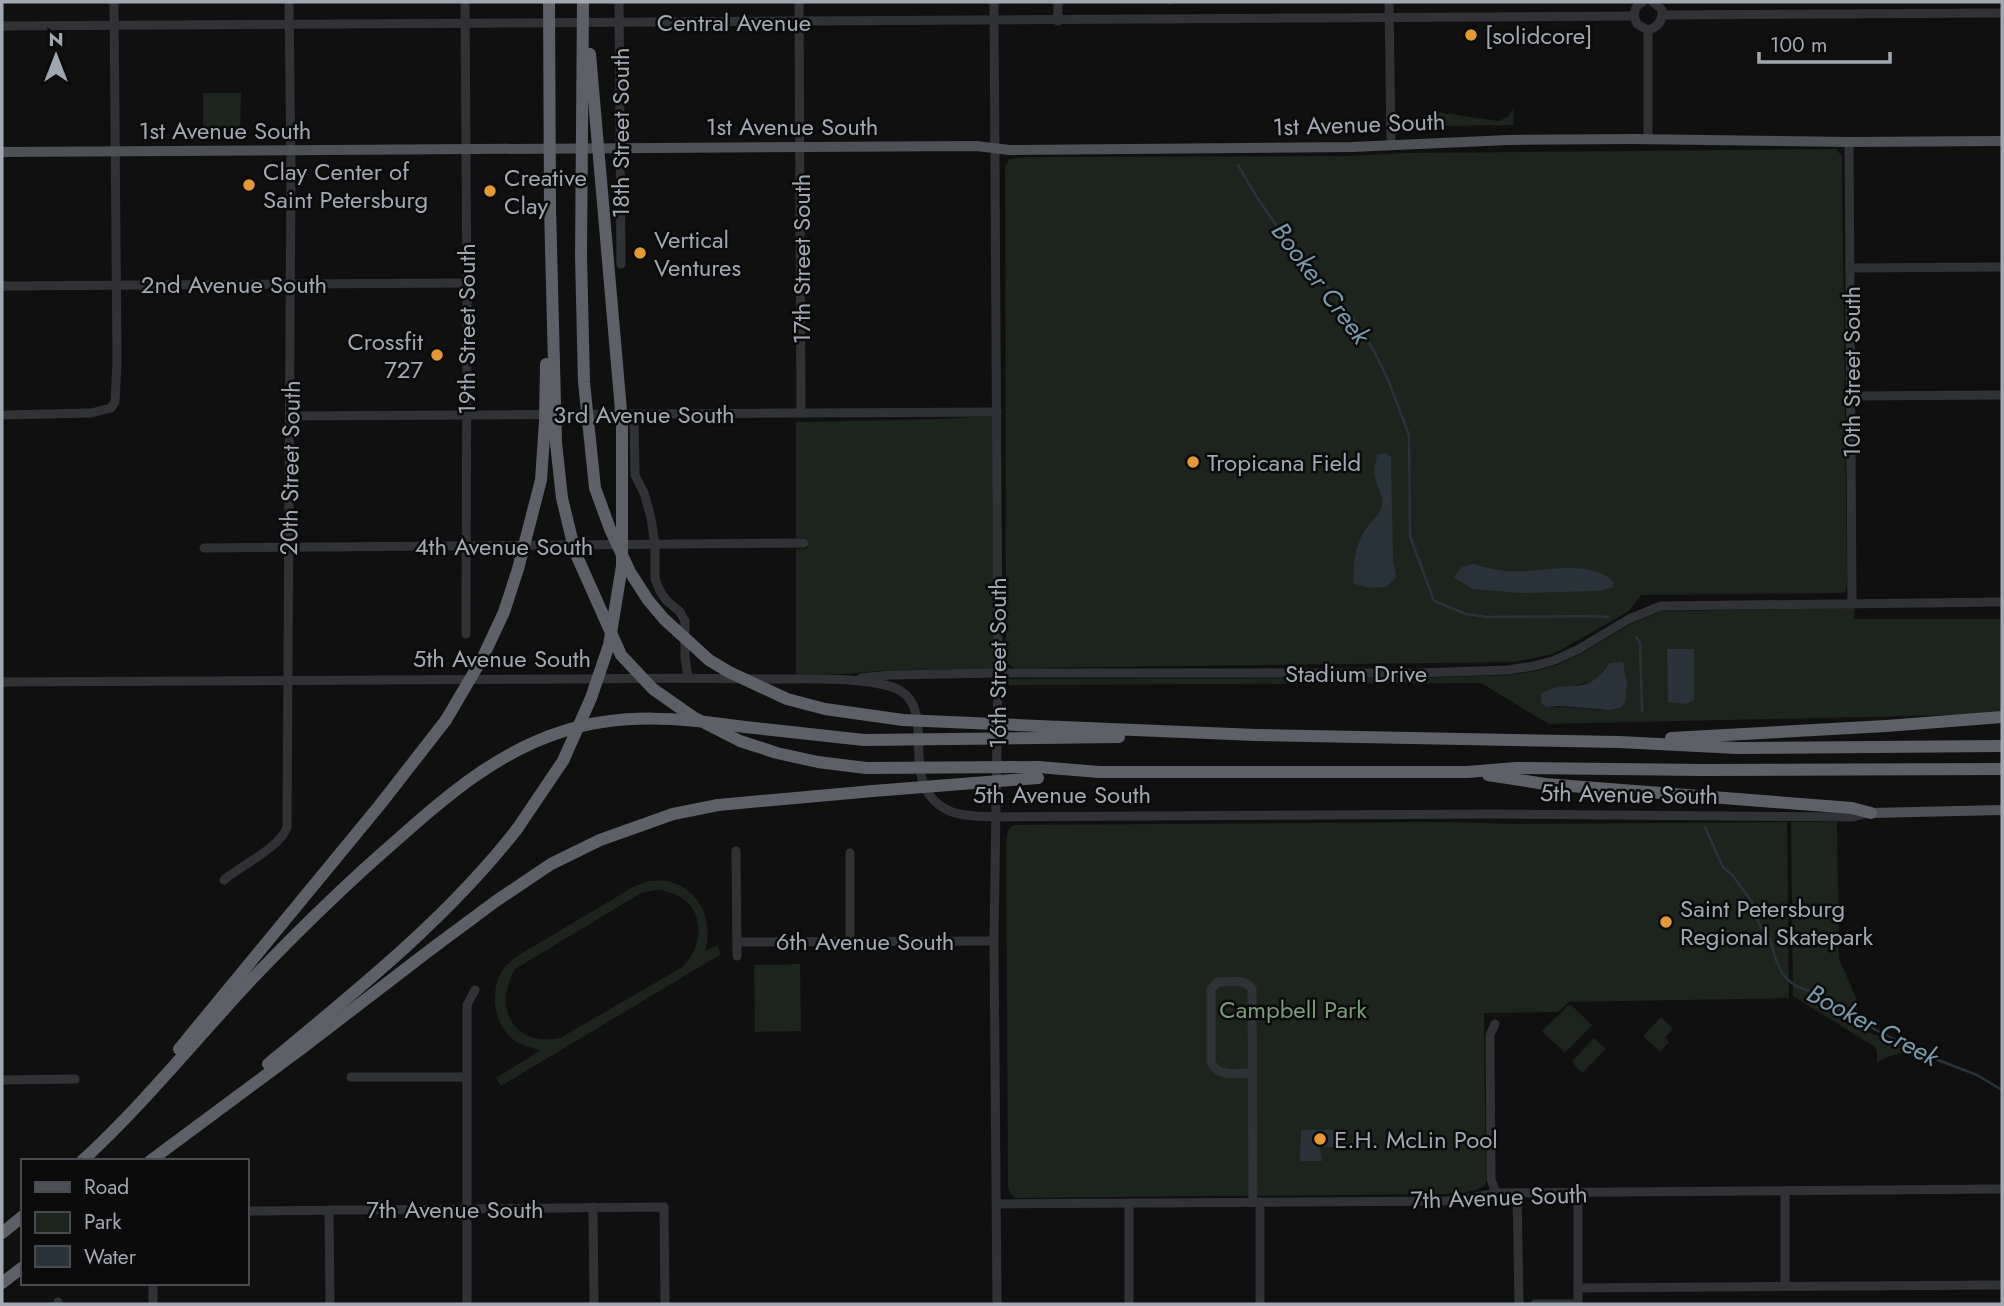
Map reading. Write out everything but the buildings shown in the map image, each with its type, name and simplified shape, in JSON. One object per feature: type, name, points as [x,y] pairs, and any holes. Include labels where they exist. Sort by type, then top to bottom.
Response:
[{"type":"highway","points":[[549,2],[550,206],[556,443],[562,498],[575,552],[621,656],[653,689],[693,717],[740,741],[777,753],[866,768],[1038,773],[1466,772],[1516,768],[2002,769]]},
{"type":"highway","points":[[584,2],[581,256],[583,368],[595,488],[630,572],[664,619],[709,660],[787,699],[825,709],[889,719],[1038,732]]},
{"type":"highway","points":[[151,1159],[295,1042],[429,927],[461,896],[517,829],[563,761],[591,698],[609,645],[622,566],[622,422],[584,2]]},
{"type":"highway","points":[[86,1157],[264,946],[446,720],[483,657],[504,612],[541,480],[550,206]]},
{"type":"highway","points":[[1619,743],[2002,717]]},
{"type":"highway","points":[[86,1157],[311,918],[429,811],[481,771],[516,750],[560,732],[614,720],[691,719],[864,740],[1038,732],[1619,743],[1737,748],[2002,746]]},
{"type":"highway","points":[[1466,772],[1545,784],[1852,808],[1871,813]]},
{"type":"highway","points":[[152,1159],[496,901],[551,864],[600,840],[673,814],[718,805],[1038,773]]},
{"type":"highway","points":[[2,1233],[21,1218]]},
{"type":"highway","points":[[2,1283],[21,1269]]},
{"type":"main road","name":"1st Avenue South","points":[[2,152],[976,146],[1024,150],[1352,147],[1583,139],[2002,141]]},
{"type":"main road","name":"5th Avenue South","points":[[1871,813],[2002,810]]},
{"type":"street","points":[[2,415],[91,412],[111,408],[115,402],[114,2]]},
{"type":"street","name":"20th Street South","points":[[224,880],[255,859],[286,832],[288,818],[291,416],[289,2]]},
{"type":"street","name":"19th Street South","points":[[465,2],[466,634]]},
{"type":"street","name":"18th Street South","points":[[620,2],[621,264]]},
{"type":"street","name":"17th Street South","points":[[799,2],[801,413]]},
{"type":"street","name":"16th Street South","points":[[994,2],[998,673],[994,940],[997,1304]]},
{"type":"street","points":[[1058,2],[1058,21]]},
{"type":"street","points":[[1388,2],[1391,145]]},
{"type":"street","points":[[1643,2],[1636,7],[1634,16],[1640,27],[1648,30],[1660,23],[1662,15],[1659,6],[1653,2]]},
{"type":"street","points":[[1662,15],[2002,13]]},
{"type":"street","name":"Central Avenue","points":[[2,26],[1634,16]]},
{"type":"street","points":[[1648,30],[1648,139]]},
{"type":"street","name":"10th Street South","points":[[1849,142],[1852,603]]},
{"type":"street","points":[[1850,268],[2002,267]]},
{"type":"street","name":"2nd Avenue South","points":[[2,286],[466,283]]},
{"type":"street","points":[[1851,396],[2002,395]]},
{"type":"street","name":"3rd Avenue South","points":[[291,416],[997,412]]},
{"type":"street","points":[[634,414],[635,475],[651,518],[654,568],[660,591],[685,621],[688,678]]},
{"type":"street","name":"4th Avenue South","points":[[204,548],[804,543]]},
{"type":"street","points":[[1852,603],[2002,602]]},
{"type":"street","name":"Stadium Drive","points":[[845,679],[890,675],[998,673],[1417,673],[1507,670],[1555,660],[1629,619],[1661,606],[1852,603]]},
{"type":"street","name":"5th Avenue South","points":[[2,682],[845,679],[887,685],[908,697],[915,705],[918,715],[920,774],[932,797],[939,805],[954,813],[995,817],[1491,814],[1853,817],[1871,813]]},
{"type":"street","points":[[736,851],[737,956]]},
{"type":"street","points":[[850,853],[850,941]]},
{"type":"street","name":"6th Avenue South","points":[[737,942],[994,940]]},
{"type":"street","points":[[1253,1073],[1220,1072],[1214,1069],[1211,1062],[1211,990],[1217,982],[1244,982],[1252,989],[1260,1304]]},
{"type":"street","points":[[467,1304],[467,1005],[475,990]]},
{"type":"street","points":[[1495,1024],[1490,1035],[1492,1179],[1496,1193]]},
{"type":"street","points":[[351,1077],[466,1077]]},
{"type":"street","points":[[2,1080],[75,1079]]},
{"type":"street","name":"7th Avenue South","points":[[996,1204],[1461,1200],[1496,1193],[2002,1189]]},
{"type":"street","points":[[1785,1286],[1786,1191]]},
{"type":"street","points":[[1517,1193],[1519,1304]]},
{"type":"street","points":[[1535,1304],[1578,1304],[1578,1193]]},
{"type":"street","points":[[1129,1203],[1129,1304]]},
{"type":"street","points":[[593,1207],[594,1304]]},
{"type":"street","name":"7th Avenue South","points":[[248,1211],[664,1207],[665,1304]]},
{"type":"street","points":[[329,1210],[330,1304]]},
{"type":"street","points":[[153,1285],[153,1304]]},
{"type":"street","points":[[1578,1288],[2002,1285]]},
{"type":"green space","points":[[203,93],[241,93],[240,134],[203,133]]},
{"type":"green space","points":[[1513,109],[1514,125],[1444,126],[1437,123],[1437,112],[1498,121],[1508,117]]},
{"type":"green space","points":[[1836,149],[1842,156],[1846,591],[1641,595],[1629,611],[1553,654],[1514,662],[1014,668],[1008,663],[1005,167],[1009,159]]},
{"type":"green space","points":[[992,417],[994,669],[796,674],[796,549],[808,548],[808,539],[796,538],[796,422]]},
{"type":"green space","points":[[1854,608],[1854,619],[2002,619],[2002,712],[1549,724],[1481,683],[1002,685],[1003,679],[1417,678],[1508,675],[1557,665],[1631,624],[1662,611]],"holes":[[[1609,663],[1620,708],[1602,710],[1547,707],[1577,685],[1597,680]]]},
{"type":"green space","name":"Campbell Park","points":[[1787,822],[1789,998],[1569,1002],[1558,1012],[1484,1013],[1486,1185],[1471,1191],[1445,1194],[1015,1198],[1010,1193],[1006,842],[1008,831],[1013,825]]},
{"type":"green space","points":[[1791,822],[1837,822],[1839,959],[1857,1000],[1858,1029],[1914,1048],[1877,1063],[1875,1047],[1793,996]]},
{"type":"green space","points":[[649,881],[665,881],[688,891],[702,907],[706,918],[708,928],[705,951],[717,945],[721,954],[501,1086],[496,1078],[541,1050],[515,1041],[502,1027],[495,998],[498,979],[503,969],[514,958],[633,887]],"holes":[[[656,890],[671,893],[692,908],[699,931],[691,956],[681,968],[560,1038],[530,1037],[519,1031],[507,1011],[506,998],[508,984],[515,969],[641,893]]]},
{"type":"green space","points":[[800,964],[801,1031],[755,1032],[754,965]]},
{"type":"green space","points":[[1570,1004],[1592,1025],[1565,1053],[1542,1031]]},
{"type":"green space","points":[[1661,1017],[1673,1029],[1665,1038],[1669,1042],[1660,1052],[1643,1036]]},
{"type":"green space","points":[[1594,1038],[1606,1049],[1582,1073],[1573,1060]]},
{"type":"water","points":[[1384,453],[1391,457],[1393,560],[1396,577],[1388,586],[1370,588],[1353,583],[1356,550],[1365,530],[1381,508],[1382,499],[1374,471],[1377,455]]},
{"type":"water","points":[[1473,564],[1506,571],[1577,568],[1603,574],[1614,582],[1612,588],[1598,591],[1521,593],[1472,589],[1454,577],[1462,567]]},
{"type":"water","points":[[1667,649],[1694,649],[1694,700],[1686,704],[1668,702]]},
{"type":"water","points":[[1623,662],[1627,686],[1625,703],[1620,708],[1610,710],[1547,707],[1542,704],[1541,694],[1550,689],[1585,684],[1601,674],[1609,663]]},
{"type":"water","name":"E.H. McLin Pool","points":[[1301,1130],[1339,1130],[1339,1147],[1320,1147],[1322,1161],[1300,1161]]},
{"type":"waterway","name":"Booker Creek","points":[[1238,165],[1297,255],[1338,298],[1356,322],[1389,382],[1409,435],[1410,536],[1434,601],[1466,614],[1487,617],[1608,617]]},
{"type":"waterway","name":"Booker Creek","points":[[1636,637],[1640,643],[1642,711]]},
{"type":"waterway","name":"Booker Creek","points":[[1705,827],[1723,867],[1752,902],[1760,926],[1770,939],[1776,960],[1788,980],[1876,1030],[1913,1048],[1930,1052],[1938,1060],[1977,1075],[2002,1090]]},
{"type":"place","name":"[solidcore]","points":[[1471,35]]},
{"type":"place","name":"Clay Center of Saint Petersburg","points":[[249,185]]},
{"type":"place","name":"Creative Clay","points":[[490,191]]},
{"type":"place","name":"Vertical Ventures","points":[[640,253]]},
{"type":"place","name":"Crossfit 727","points":[[437,355]]},
{"type":"place","name":"Tropicana Field","points":[[1193,462]]},
{"type":"place","name":"Saint Petersburg Regional Skatepark","points":[[1666,922]]},
{"type":"place","name":"E.H. McLin Pool","points":[[1320,1139]]}]
